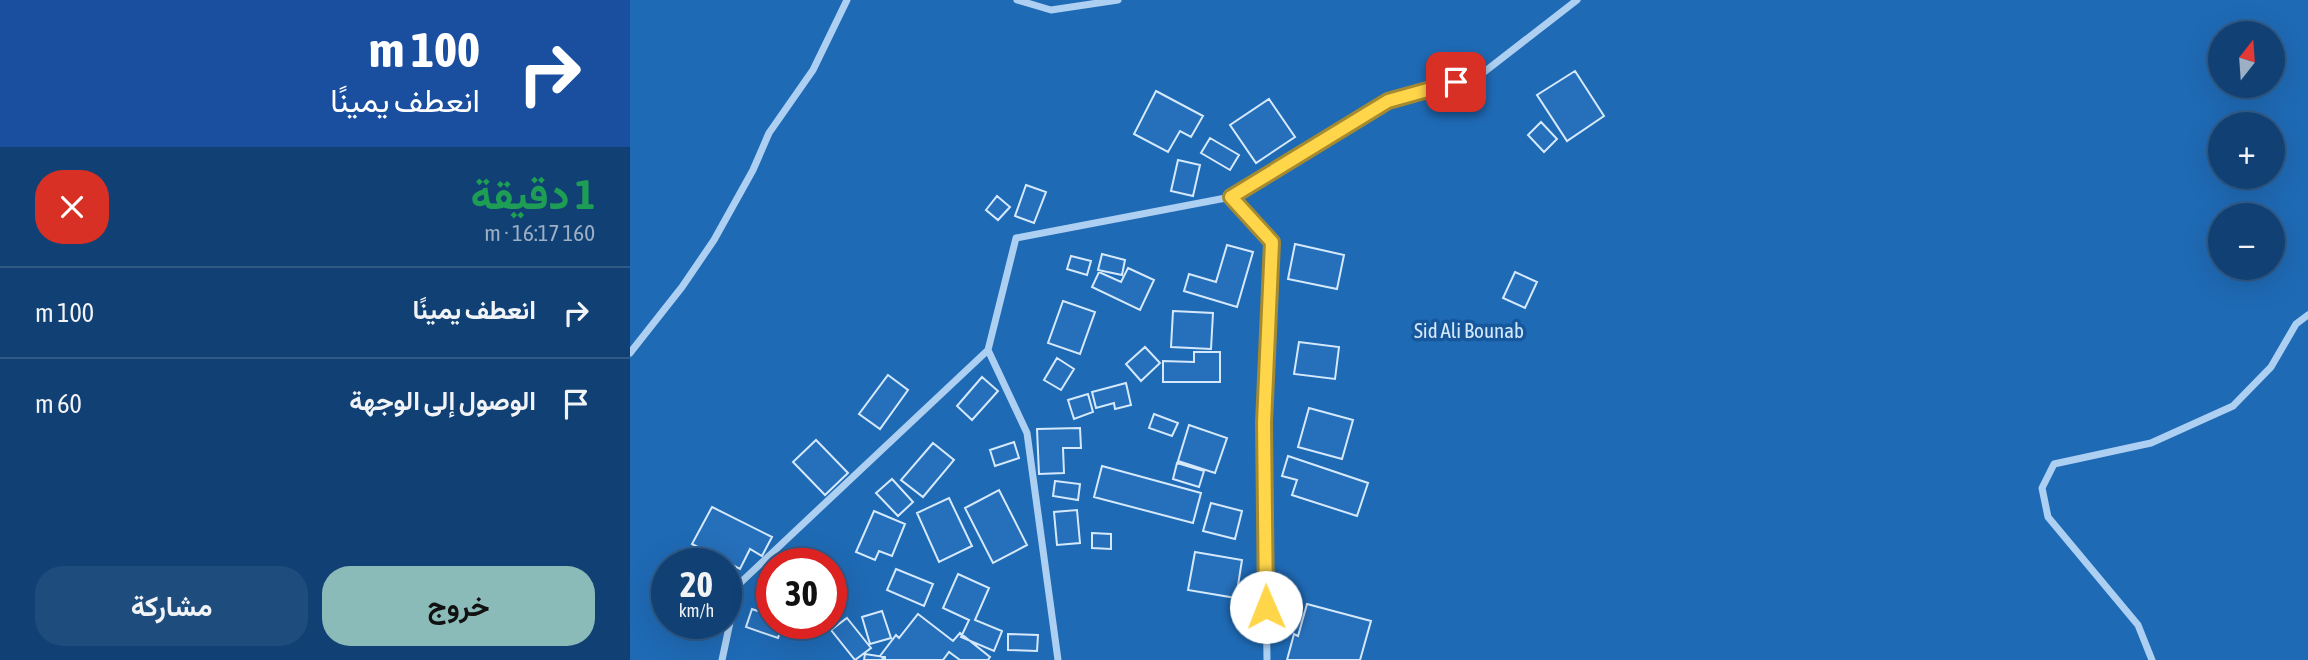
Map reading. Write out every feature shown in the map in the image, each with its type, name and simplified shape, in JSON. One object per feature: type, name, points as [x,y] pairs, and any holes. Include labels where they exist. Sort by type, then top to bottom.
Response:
[{"type":"street","points":[[630,354],[682,287],[714,240],[769,134],[813,70],[847,0]]},
{"type":"street","points":[[1017,0],[1051,10],[1118,0]]},
{"type":"street","points":[[722,660],[738,585],[988,350],[1016,238],[1231,197],[1388,101],[1479,76],[1577,0]]},
{"type":"street","points":[[1231,197],[1272,242],[1264,423],[1267,660]]},
{"type":"street","points":[[2152,660],[2138,625],[2048,517],[2042,488],[2054,464],[2151,443],[2233,406],[2270,367],[2296,324],[2308,315]]},
{"type":"street","points":[[988,350],[1027,433],[1058,660]]},
{"type":"green space","name":"Sid Ali Bounab","points":[[630,0],[2308,0],[2308,660],[630,660]]},
{"type":"building","points":[[1575,71],[1604,116],[1567,141],[1537,95]]},
{"type":"building","points":[[1156,91],[1203,116],[1191,137],[1180,131],[1168,152],[1134,134]]},
{"type":"building","points":[[1269,99],[1295,137],[1256,163],[1230,125]]},
{"type":"building","points":[[1541,122],[1557,139],[1544,152],[1528,135]]},
{"type":"building","points":[[1210,138],[1239,155],[1230,170],[1201,153]]},
{"type":"building","points":[[1178,160],[1200,165],[1193,196],[1171,191]]},
{"type":"building","points":[[1026,185],[1046,192],[1034,223],[1015,216]]},
{"type":"building","points":[[997,196],[1010,207],[998,220],[986,210]]},
{"type":"building","points":[[1295,244],[1344,255],[1337,289],[1288,279]]},
{"type":"building","points":[[1227,245],[1253,252],[1237,307],[1184,291],[1189,274],[1216,282]]},
{"type":"building","points":[[1102,254],[1125,260],[1122,275],[1098,270]]},
{"type":"building","points":[[1071,256],[1091,261],[1087,275],[1067,269]]},
{"type":"building","points":[[1128,268],[1154,280],[1140,310],[1092,287],[1099,272],[1121,282]]},
{"type":"building","points":[[1515,272],[1537,282],[1525,308],[1503,298]]},
{"type":"building","points":[[1063,301],[1095,312],[1080,354],[1048,343]]},
{"type":"building","points":[[1173,311],[1213,313],[1211,349],[1171,347]]},
{"type":"building","points":[[1299,342],[1339,347],[1335,379],[1294,374]]},
{"type":"building","points":[[1145,347],[1160,363],[1141,381],[1126,364]]},
{"type":"building","points":[[1194,352],[1220,352],[1220,382],[1163,382],[1163,361],[1194,362]]},
{"type":"building","points":[[1057,358],[1074,369],[1061,390],[1044,380]]},
{"type":"building","points":[[888,375],[908,390],[880,429],[859,414]]},
{"type":"building","points":[[982,377],[998,391],[972,420],[957,406]]},
{"type":"building","points":[[1126,383],[1131,405],[1115,409],[1114,403],[1096,408],[1092,392]]},
{"type":"building","points":[[1088,394],[1093,412],[1074,419],[1068,400]]},
{"type":"building","points":[[1309,408],[1353,420],[1342,459],[1298,447]]},
{"type":"building","points":[[1154,414],[1178,423],[1172,436],[1149,428]]},
{"type":"building","points":[[1189,425],[1227,438],[1215,473],[1178,461]]},
{"type":"building","points":[[1080,428],[1081,448],[1063,448],[1064,473],[1039,474],[1037,429]]},
{"type":"building","points":[[816,440],[848,473],[825,495],[793,462]]},
{"type":"building","points":[[1014,442],[1019,458],[995,466],[990,450]]},
{"type":"building","points":[[933,443],[954,460],[923,497],[901,480]]},
{"type":"building","points":[[1288,456],[1368,483],[1357,516],[1292,495],[1297,480],[1282,476]]},
{"type":"building","points":[[1177,463],[1204,471],[1199,487],[1173,479]]},
{"type":"building","points":[[1102,466],[1201,493],[1193,523],[1094,497]]},
{"type":"building","points":[[892,479],[913,502],[898,516],[876,493]]},
{"type":"building","points":[[1055,481],[1080,484],[1078,500],[1053,496]]},
{"type":"building","points":[[999,490],[1027,545],[993,563],[965,508]]},
{"type":"building","points":[[949,498],[972,546],[939,562],[917,513]]},
{"type":"building","points":[[1211,503],[1242,511],[1235,539],[1203,531]]},
{"type":"building","points":[[712,507],[772,537],[766,548],[756,548],[756,552],[750,549],[742,565],[742,548],[700,548],[692,544]]},
{"type":"building","points":[[1077,510],[1080,543],[1057,545],[1054,512]]},
{"type":"building","points":[[874,511],[905,524],[892,556],[879,551],[875,560],[856,552]]},
{"type":"building","points":[[1092,533],[1111,534],[1111,549],[1092,548]]},
{"type":"building","points":[[1195,552],[1242,560],[1236,598],[1188,590]]},
{"type":"building","points":[[896,569],[933,584],[924,606],[887,590]]},
{"type":"building","points":[[958,574],[989,588],[975,620],[1002,631],[994,651],[961,637],[969,620],[943,608]]},
{"type":"building","points":[[1307,604],[1371,621],[1360,660],[1287,660],[1294,634],[1298,636]]},
{"type":"building","points":[[752,609],[756,610],[756,630],[746,627]]},
{"type":"building","points":[[882,611],[891,638],[870,644],[862,617]]},
{"type":"building","points":[[918,614],[953,641],[960,633],[990,657],[988,660],[960,660],[949,652],[943,660],[885,660],[880,656],[896,635],[899,638]]},
{"type":"building","points":[[847,618],[871,648],[855,660],[838,639],[847,639]]},
{"type":"building","points":[[1008,634],[1038,635],[1037,651],[1008,650]]},
{"type":"building","points":[[865,654],[885,657],[885,660],[864,660]]},
{"type":"route","points":[[1266,607],[1264,423],[1272,242],[1231,197],[1388,101],[1456,82]]}]
